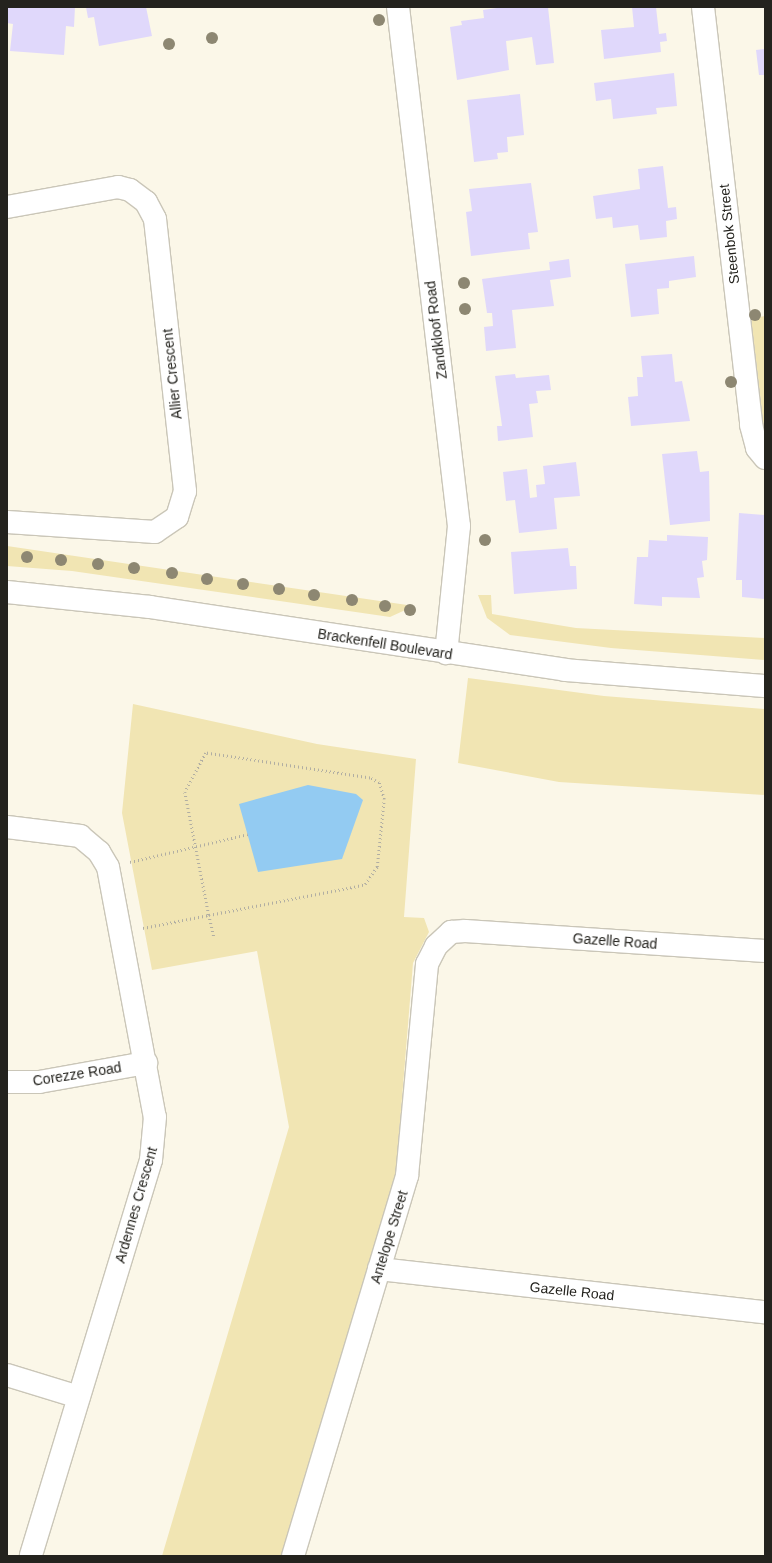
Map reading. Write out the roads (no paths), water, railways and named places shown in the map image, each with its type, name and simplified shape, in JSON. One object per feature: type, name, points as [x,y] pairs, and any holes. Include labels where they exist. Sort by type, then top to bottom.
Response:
[{"type":"street","name":"Zandkloof Road","points":[[398,7],[458,526],[446,653]]},
{"type":"street","name":"Steenbok Street","points":[[703,7],[750,425],[757,448],[765,458]]},
{"type":"street","name":"Allier Crescent","points":[[7,208],[118,187],[130,190],[146,202],[155,218],[186,491],[177,516],[155,532],[7,522]]},
{"type":"street","name":"Brackenfell Boulevard","points":[[7,592],[150,607],[565,670],[765,686]]},
{"type":"street","name":"Ardennes Crescent","points":[[7,827],[80,836],[99,852],[108,867],[155,1117],[154,1147],[31,1556]]},
{"type":"street","name":"Gazelle Road","points":[[465,930],[765,951]]},
{"type":"street","name":"Antelope Street","points":[[293,1556],[411,1157],[427,964],[442,938],[465,930]]},
{"type":"street","name":"Corezze Road","points":[[7,1082],[39,1082],[146,1063]]},
{"type":"street","name":"Gazelle Road","points":[[379,1269],[765,1312]]},
{"type":"street","points":[[7,1375],[79,1397]]},
{"type":"water","points":[[308,785],[356,794],[363,800],[342,859],[258,872],[239,804]]}]
